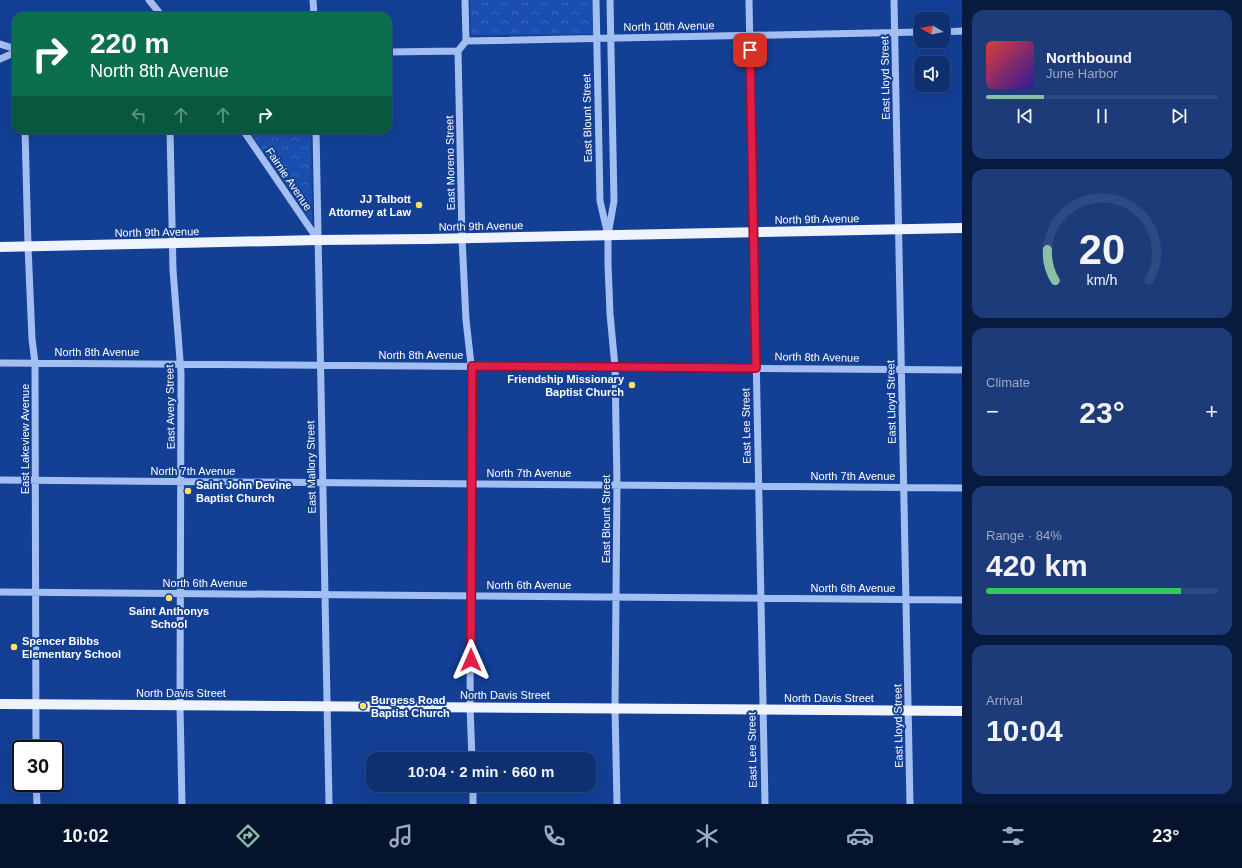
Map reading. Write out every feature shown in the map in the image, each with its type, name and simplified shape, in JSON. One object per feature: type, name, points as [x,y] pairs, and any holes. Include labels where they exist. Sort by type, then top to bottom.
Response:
[{"type":"main road","name":"North 9th Avenue","points":[[0,247],[962,228]]},
{"type":"main road","name":"North Davis Street","points":[[0,704],[962,711]]},
{"type":"street","points":[[149,0],[159,12]]},
{"type":"street","points":[[314,0],[314,12]]},
{"type":"street","points":[[392,52],[458,51],[466,41],[465,0]]},
{"type":"street","name":"East Blount Street","points":[[596,0],[600,201],[608,235]]},
{"type":"street","name":"East Blount Street","points":[[610,0],[614,201],[608,235],[610,314],[615,367],[617,484],[615,708],[617,804]]},
{"type":"street","name":"East Lee Street","points":[[749,0],[764,804]]},
{"type":"street","name":"East Lloyd Street","points":[[894,0],[910,804]]},
{"type":"street","points":[[950,32],[962,31]]},
{"type":"street","name":"North 10th Avenue","points":[[466,41],[914,32]]},
{"type":"street","points":[[0,44],[12,49]]},
{"type":"street","name":"East Moreno Street","points":[[458,51],[462,238],[466,320],[472,366],[470,707],[472,752]]},
{"type":"street","points":[[0,59],[12,53]]},
{"type":"street","name":"East Lakeview Avenue","points":[[25,134],[32,339],[35,363],[36,740]]},
{"type":"street","name":"East Avery Street","points":[[170,134],[176,318],[181,364],[182,482],[180,705],[182,804]]},
{"type":"street","name":"Fairnie Avenue","points":[[246,134],[318,240]]},
{"type":"street","name":"East Mallory Street","points":[[316,134],[329,804]]},
{"type":"street","name":"North 8th Avenue","points":[[0,363],[962,370]]},
{"type":"street","name":"North 7th Avenue","points":[[0,480],[962,488]]},
{"type":"street","name":"North 6th Avenue","points":[[0,592],[962,600]]},
{"type":"street","points":[[36,792],[37,804]]},
{"type":"street","points":[[473,792],[473,804]]},
{"type":"green space","points":[[470,0],[592,0],[593,34],[471,35]]},
{"type":"green space","points":[[252,134],[311,134],[312,223]]},
{"type":"place","name":"JJ Talbott Attorney at Law","points":[[419,205]]},
{"type":"place","name":"Friendship Missionary Baptist Church","points":[[632,385]]},
{"type":"place","name":"Saint John Devine Baptist Church","points":[[188,491]]},
{"type":"place","name":"Saint Anthonys School","points":[[169,598]]},
{"type":"place","name":"Spencer Bibbs Elementary School","points":[[14,647]]},
{"type":"place","name":"Burgess Road Baptist Church","points":[[363,706]]},
{"type":"route","points":[[471,660],[472,366],[756,368],[750,50]]}]
